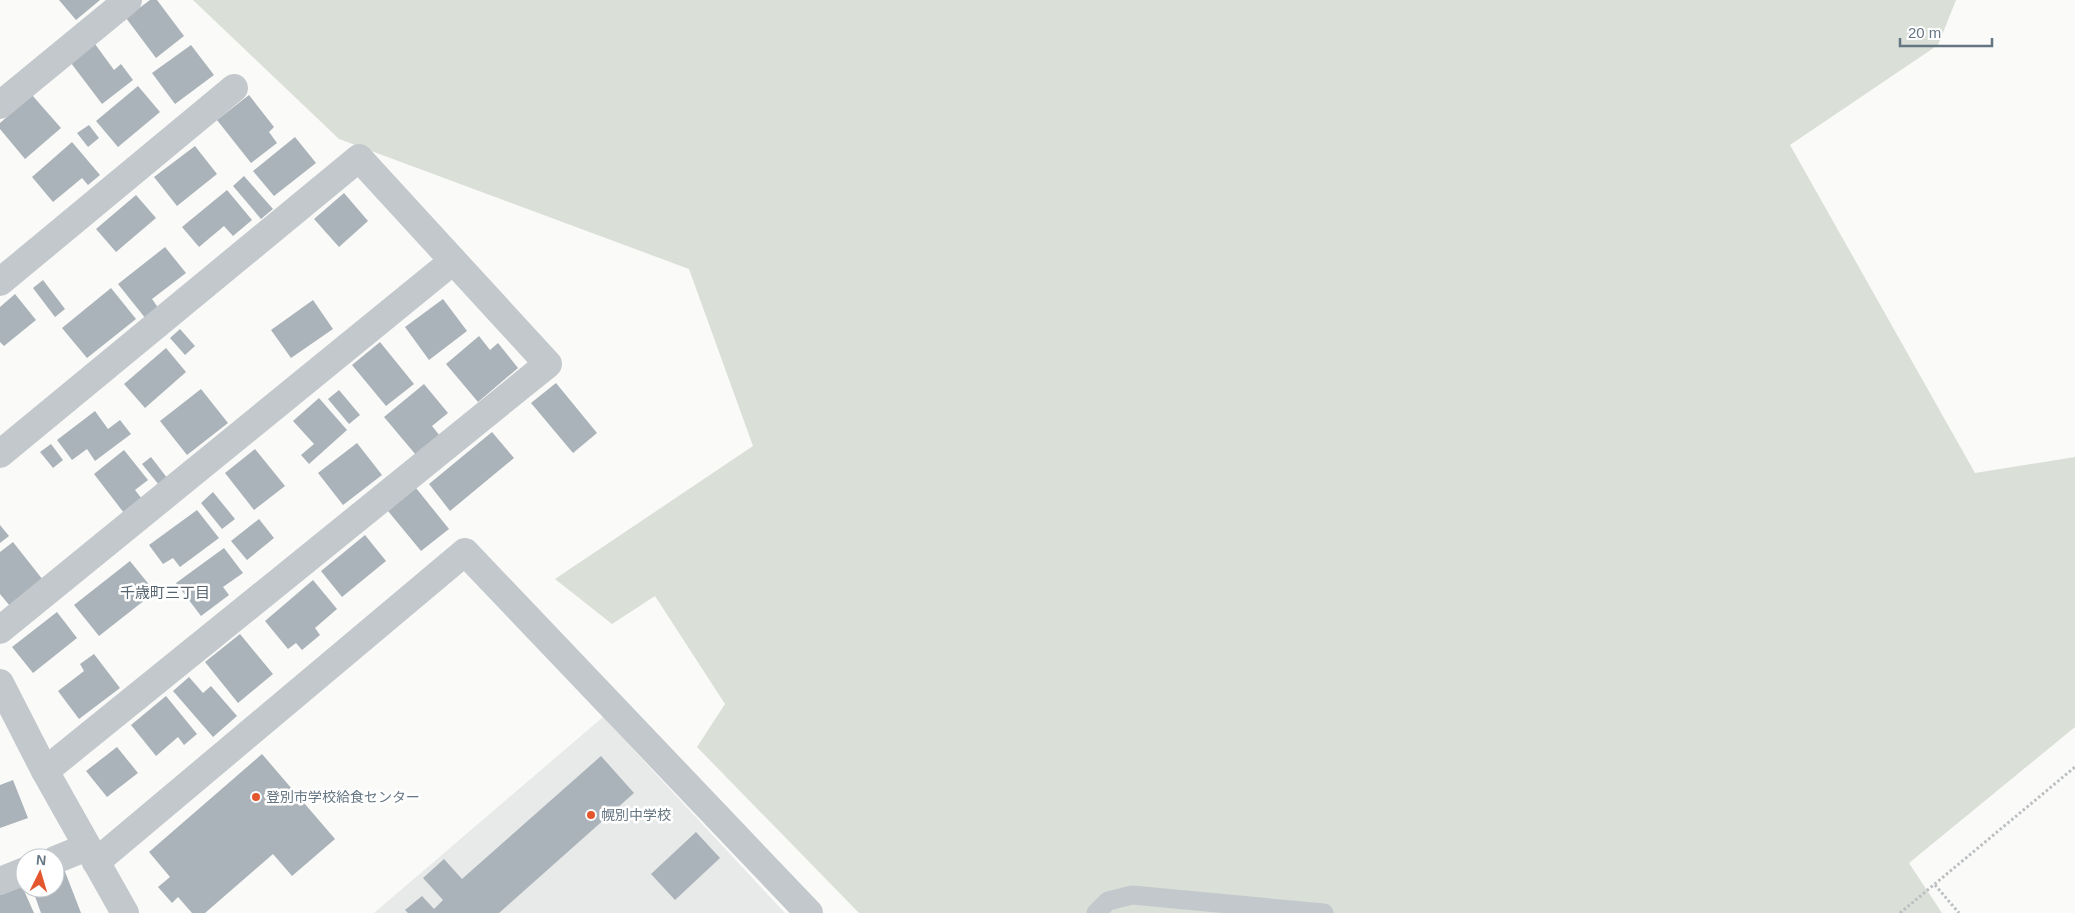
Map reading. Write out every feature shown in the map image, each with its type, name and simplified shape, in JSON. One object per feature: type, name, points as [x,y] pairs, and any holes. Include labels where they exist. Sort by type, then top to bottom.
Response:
[{"type":"street","points":[[0,105],[128,0]]},
{"type":"street","points":[[0,282],[234,88]]},
{"type":"street","points":[[0,454],[359,158],[548,364],[45,771]]},
{"type":"street","points":[[0,630],[453,261]]},
{"type":"street","points":[[65,858],[91,854],[465,552],[809,913]]},
{"type":"street","points":[[0,684],[45,771],[125,913]]},
{"type":"street","points":[[0,881],[15,875]]},
{"type":"lane","points":[[1096,913],[1108,901],[1132,895],[1324,913]]},
{"type":"path","points":[[1900,913],[2075,767]]},
{"type":"path","points":[[1935,884],[1959,913]]},
{"type":"shaded area","points":[[193,0],[1956,0],[1938,45],[1790,145],[1975,473],[2075,457],[2075,727],[1909,863],[1942,913],[859,913],[697,747],[725,704],[655,596],[612,624],[555,579],[753,446],[689,269],[339,139]]},
{"type":"shaded area","name":"幌別中学校","points":[[603,717],[785,913],[374,913]]},
{"type":"building","points":[[59,0],[100,0],[76,20]]},
{"type":"building","points":[[150,0],[157,0],[184,36],[156,58],[126,18]]},
{"type":"building","points":[[95,44],[114,70],[121,64],[133,80],[102,104],[71,63]]},
{"type":"building","points":[[191,45],[214,75],[175,104],[152,73]]},
{"type":"building","points":[[138,86],[160,112],[118,147],[96,121]]},
{"type":"building","points":[[32,95],[61,128],[25,159],[0,129],[0,123]]},
{"type":"building","points":[[249,95],[274,127],[269,132],[277,143],[251,163],[217,120]]},
{"type":"building","points":[[89,125],[99,138],[88,147],[77,133]]},
{"type":"building","points":[[295,137],[316,163],[274,196],[253,171]]},
{"type":"building","points":[[72,142],[100,175],[88,185],[82,178],[53,202],[32,177]]},
{"type":"building","points":[[195,146],[217,174],[177,206],[154,177]]},
{"type":"building","points":[[244,176],[273,209],[261,219],[233,186]]},
{"type":"building","points":[[227,190],[252,220],[233,236],[224,226],[199,247],[182,227]]},
{"type":"building","points":[[344,193],[368,221],[339,247],[314,219]]},
{"type":"building","points":[[136,195],[156,218],[116,252],[96,229]]},
{"type":"building","points":[[165,247],[186,273],[152,299],[159,309],[146,319],[118,284]]},
{"type":"building","points":[[43,280],[65,309],[55,317],[33,288]]},
{"type":"building","points":[[111,288],[136,319],[87,358],[62,328]]},
{"type":"building","points":[[15,294],[36,320],[4,346],[0,342],[0,307]]},
{"type":"building","points":[[443,299],[467,331],[429,360],[405,327]]},
{"type":"building","points":[[313,300],[333,329],[291,358],[271,330]]},
{"type":"building","points":[[180,329],[195,346],[185,355],[170,338]]},
{"type":"building","points":[[479,336],[490,350],[498,343],[518,368],[478,402],[446,364]]},
{"type":"building","points":[[380,342],[414,384],[386,406],[352,365]]},
{"type":"building","points":[[166,348],[186,372],[145,408],[124,384]]},
{"type":"building","points":[[556,383],[597,433],[573,453],[531,403]]},
{"type":"building","points":[[424,384],[448,413],[432,426],[440,436],[416,455],[384,417]]},
{"type":"building","points":[[201,389],[228,423],[187,455],[160,421]]},
{"type":"building","points":[[339,390],[360,415],[349,424],[328,399]]},
{"type":"building","points":[[319,398],[347,430],[309,464],[301,455],[314,444],[293,421]]},
{"type":"building","points":[[95,411],[108,429],[120,420],[131,434],[95,461],[87,449],[72,460],[57,440]]},
{"type":"building","points":[[492,432],[514,458],[450,511],[429,484]]},
{"type":"building","points":[[357,443],[382,475],[343,505],[318,473]]},
{"type":"building","points":[[51,444],[63,460],[53,468],[40,452]]},
{"type":"building","points":[[255,449],[285,486],[254,510],[225,473]]},
{"type":"building","points":[[124,450],[148,480],[135,490],[142,499],[124,513],[94,474]]},
{"type":"building","points":[[151,457],[168,479],[159,485],[142,464]]},
{"type":"building","points":[[416,488],[449,529],[421,551],[388,511]]},
{"type":"building","points":[[213,492],[235,519],[222,529],[201,503]]},
{"type":"building","points":[[197,510],[219,538],[180,567],[173,558],[163,564],[149,545]]},
{"type":"building","points":[[259,519],[274,538],[247,560],[231,541]]},
{"type":"building","points":[[0,525],[9,536],[0,543]]},
{"type":"building","points":[[365,535],[386,561],[342,597],[321,571]]},
{"type":"building","points":[[13,542],[43,580],[10,606],[0,594],[0,552]]},
{"type":"building","points":[[224,548],[243,573],[223,587],[229,595],[201,616],[176,583]]},
{"type":"building","points":[[130,561],[155,592],[99,636],[74,605]]},
{"type":"building","points":[[313,580],[337,609],[315,628],[320,635],[302,650],[296,643],[288,649],[265,621]]},
{"type":"building","points":[[57,612],[77,638],[33,673],[12,647]]},
{"type":"building","points":[[240,634],[273,674],[238,703],[205,662]]},
{"type":"building","points":[[94,654],[120,688],[79,719],[58,691],[84,671],[80,664]]},
{"type":"building","points":[[189,677],[203,693],[211,686],[237,716],[213,737],[173,691]]},
{"type":"building","points":[[166,696],[197,734],[184,745],[178,737],[156,756],[131,725]]},
{"type":"building","points":[[117,747],[138,773],[107,797],[86,771]]},
{"type":"building","name":"登別市学校給食センター","points":[[262,754],[335,839],[292,876],[273,854],[205,913],[192,913],[178,897],[172,903],[158,887],[170,877],[149,852]]},
{"type":"building","points":[[601,756],[634,793],[499,913],[408,913],[405,910],[422,896],[434,909],[443,900],[423,878],[444,859],[462,879]]},
{"type":"building","points":[[13,780],[28,818],[0,828],[0,785]]},
{"type":"building","points":[[696,832],[720,858],[675,900],[651,874]]},
{"type":"building","points":[[65,872],[81,913],[41,913],[36,898],[65,898]]},
{"type":"building","points":[[15,889],[15,898],[27,898],[34,913],[0,913],[0,895]]},
{"type":"place","name":"登別市学校給食センター","points":[[256,797]]},
{"type":"place","name":"幌別中学校","points":[[591,815]]},
{"type":"district","name":"千歳町三丁目","points":[[165,592]]}]
